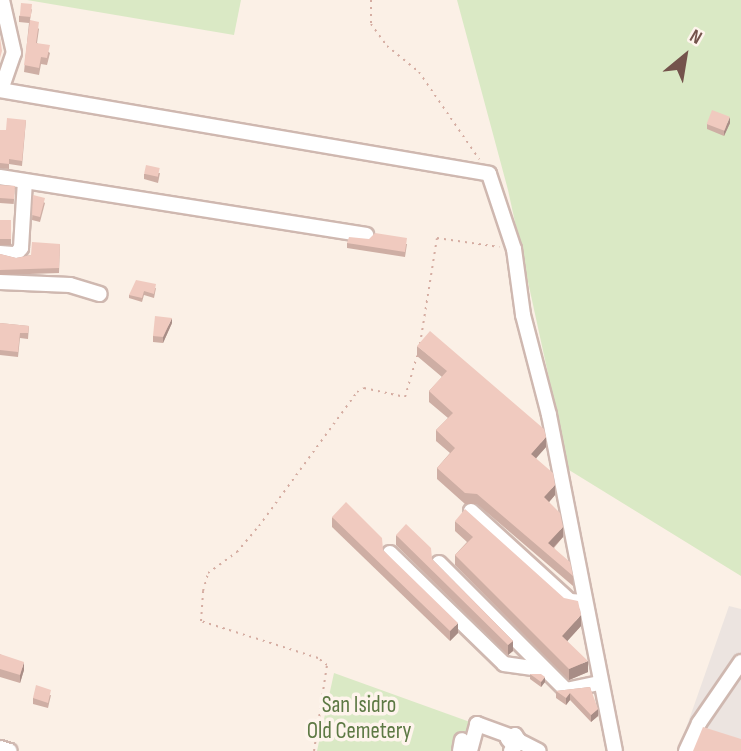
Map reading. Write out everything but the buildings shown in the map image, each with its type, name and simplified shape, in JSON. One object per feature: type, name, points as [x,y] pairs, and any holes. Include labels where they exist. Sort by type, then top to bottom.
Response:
[{"type":"street","points":[[2,0],[14,54],[1,90],[489,174],[514,248],[523,315],[550,415],[615,751]]},
{"type":"street","points":[[0,177],[366,235]]},
{"type":"street","points":[[0,253],[16,254],[22,248],[25,181]]},
{"type":"street","points":[[0,282],[70,285],[100,295]]},
{"type":"street","points":[[471,511],[570,601],[585,602]]},
{"type":"street","points":[[390,552],[504,664],[546,670]]},
{"type":"street","points":[[439,564],[570,692],[600,683]]},
{"type":"street","points":[[686,751],[699,723],[739,671]]},
{"type":"street","points":[[464,747],[477,724],[513,743],[539,751]]},
{"type":"street","points":[[0,748],[10,751]]},
{"type":"path","points":[[370,0],[371,24],[387,46],[419,72],[489,174]]},
{"type":"path","points":[[314,751],[327,665],[318,658],[201,621],[198,615],[208,573],[237,552],[259,526],[356,392],[364,388],[405,397],[409,393],[437,238],[514,248]]},
{"type":"shaded area","points":[[729,606],[741,609],[741,751],[678,751]]},
{"type":"green space","points":[[27,0],[241,0],[234,35]]},
{"type":"green space","points":[[457,0],[741,0],[741,576],[569,470],[508,190]]},
{"type":"green space","name":"San Isidro Old Cemetery","points":[[334,673],[470,722],[465,751],[317,751]]}]
